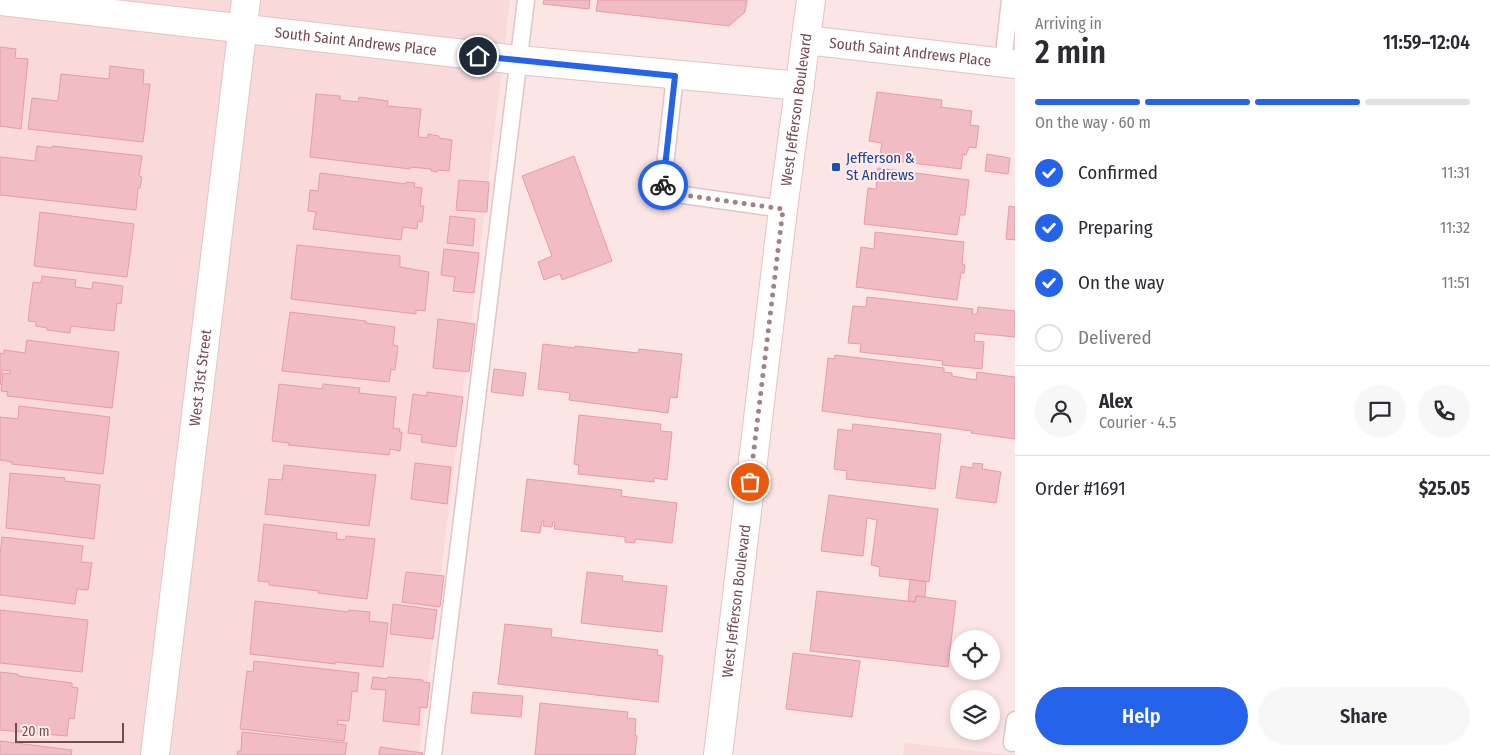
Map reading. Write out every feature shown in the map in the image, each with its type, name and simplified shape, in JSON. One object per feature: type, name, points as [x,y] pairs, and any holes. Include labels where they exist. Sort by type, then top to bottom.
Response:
[{"type":"street","name":"West 31st Street","points":[[155,755],[246,0]]},
{"type":"street","name":"West Jefferson Boulevard","points":[[718,755],[783,209],[811,0]]},
{"type":"street","name":"South Saint Andrews Place","points":[[0,1],[518,60],[675,76],[800,86]]},
{"type":"street","name":"South Saint Andrews Place","points":[[806,40],[1009,64]]},
{"type":"lane","points":[[433,755],[526,0]]},
{"type":"lane","points":[[1009,64],[1010,0]]},
{"type":"lane","points":[[675,76],[662,192],[783,209]]},
{"type":"lane","points":[[1012,743],[1015,720]]},
{"type":"shaded area","points":[[0,0],[510,0],[419,755],[0,755]]},
{"type":"shaded area","points":[[905,743],[1013,755],[903,755]]},
{"type":"building","points":[[544,0],[590,0],[589,9],[543,4]]},
{"type":"building","points":[[598,0],[747,0],[745,12],[729,26],[596,11]]},
{"type":"building","points":[[0,47],[16,49],[15,58],[28,59],[21,129],[0,126]]},
{"type":"building","points":[[110,66],[144,70],[143,84],[150,84],[143,142],[28,129],[32,98],[58,101],[61,74],[109,79]]},
{"type":"building","points":[[877,92],[942,100],[941,107],[972,111],[970,125],[979,126],[976,148],[969,147],[966,155],[963,154],[961,169],[879,159],[882,143],[869,141]]},
{"type":"building","points":[[316,94],[340,96],[340,100],[358,102],[359,97],[388,101],[387,106],[421,109],[418,137],[428,138],[428,134],[452,140],[449,171],[438,170],[437,172],[431,171],[431,169],[410,167],[410,169],[310,157]]},
{"type":"building","points":[[37,146],[142,156],[139,176],[142,177],[140,188],[138,188],[136,210],[0,195],[0,157],[35,161]]},
{"type":"building","points":[[987,154],[1010,158],[1008,174],[985,171]]},
{"type":"building","points":[[574,156],[612,261],[562,280],[560,274],[544,280],[538,262],[552,256],[522,176]]},
{"type":"building","points":[[878,168],[969,180],[965,215],[960,215],[957,235],[864,224],[868,188],[876,189]]},
{"type":"building","points":[[320,173],[406,184],[406,182],[415,183],[414,187],[422,188],[420,206],[424,206],[422,222],[418,221],[417,229],[403,227],[401,240],[313,229],[316,212],[308,211],[310,190],[318,191]]},
{"type":"building","points":[[459,180],[489,182],[487,212],[456,210]]},
{"type":"building","points":[[1009,206],[1015,207],[1015,240],[1006,239]]},
{"type":"building","points":[[40,212],[134,224],[127,277],[34,266]]},
{"type":"building","points":[[450,216],[475,219],[473,246],[447,243]]},
{"type":"building","points":[[875,232],[964,242],[962,264],[965,265],[964,273],[961,273],[957,300],[856,287],[861,247],[874,249]]},
{"type":"building","points":[[297,245],[400,256],[400,267],[429,272],[425,311],[416,310],[416,314],[291,299]]},
{"type":"building","points":[[444,249],[479,253],[474,293],[453,291],[455,277],[441,275]]},
{"type":"building","points":[[42,276],[76,280],[75,287],[92,289],[93,282],[123,286],[121,304],[117,303],[114,331],[71,326],[70,333],[47,330],[47,328],[36,326],[36,322],[28,321],[33,282],[41,283]]},
{"type":"building","points":[[867,297],[973,309],[972,314],[977,314],[978,307],[1015,311],[1015,337],[975,333],[974,341],[984,342],[982,369],[942,365],[943,361],[860,352],[861,344],[848,343],[853,306],[866,307]]},
{"type":"building","points":[[290,312],[366,321],[366,323],[395,327],[393,345],[398,346],[395,370],[391,369],[389,382],[282,371]]},
{"type":"building","points":[[438,319],[475,324],[469,372],[433,368]]},
{"type":"building","points":[[27,340],[119,352],[112,408],[7,396],[8,392],[1,391],[3,373],[10,374],[10,371],[2,370],[0,385],[0,353],[4,354],[4,350],[25,353]]},
{"type":"building","points":[[543,344],[638,353],[639,349],[682,354],[677,398],[670,397],[668,413],[569,400],[570,393],[538,389]]},
{"type":"building","points":[[835,355],[944,368],[944,372],[952,373],[952,376],[976,380],[977,372],[1015,377],[1015,439],[971,433],[972,431],[822,411],[828,358],[834,359]]},
{"type":"building","points":[[494,369],[526,373],[523,396],[491,392]]},
{"type":"building","points":[[279,384],[322,389],[323,384],[360,388],[359,393],[396,397],[393,428],[400,429],[399,432],[402,432],[400,451],[390,449],[389,455],[288,445],[289,443],[272,441]]},
{"type":"building","points":[[427,392],[463,397],[456,447],[421,442],[422,435],[408,433],[413,394],[427,396]]},
{"type":"building","points":[[19,406],[110,417],[103,474],[12,464],[12,462],[0,460],[0,417],[18,419]]},
{"type":"building","points":[[579,415],[661,424],[660,431],[672,432],[667,480],[654,478],[654,482],[578,474],[579,465],[574,464]]},
{"type":"building","points":[[853,424],[941,434],[935,489],[846,479],[847,471],[834,469],[838,429],[852,431]]},
{"type":"building","points":[[415,463],[451,467],[447,504],[411,499]]},
{"type":"building","points":[[973,463],[983,464],[982,469],[1001,472],[996,503],[956,498],[961,466],[973,468]]},
{"type":"building","points":[[284,465],[376,475],[369,526],[265,514],[269,479],[282,480]]},
{"type":"building","points":[[10,473],[65,478],[64,481],[100,485],[94,539],[6,528]]},
{"type":"building","points":[[527,479],[622,490],[621,496],[677,503],[672,543],[635,539],[635,543],[625,542],[625,537],[554,529],[555,523],[553,522],[552,527],[543,526],[544,521],[542,521],[540,533],[521,531]]},
{"type":"building","points":[[829,495],[938,509],[929,582],[879,576],[880,567],[871,565],[877,520],[867,518],[863,556],[821,551]]},
{"type":"building","points":[[264,524],[337,533],[336,539],[345,540],[346,536],[375,539],[367,599],[269,585],[269,582],[258,581]]},
{"type":"building","points":[[2,537],[83,546],[81,562],[92,563],[88,590],[77,589],[75,604],[0,595]]},
{"type":"building","points":[[406,572],[444,576],[440,607],[402,602]]},
{"type":"building","points":[[587,572],[623,576],[622,581],[667,586],[662,632],[581,623]]},
{"type":"building","points":[[910,579],[926,582],[925,597],[916,596],[915,602],[908,601]]},
{"type":"building","points":[[817,591],[915,602],[916,596],[956,601],[952,630],[950,630],[948,667],[810,651]]},
{"type":"building","points":[[255,601],[349,612],[349,610],[370,612],[369,621],[388,623],[383,667],[335,662],[335,664],[250,654]]},
{"type":"building","points":[[393,604],[437,610],[433,639],[390,634]]},
{"type":"building","points":[[0,610],[88,620],[82,672],[0,663]]},
{"type":"building","points":[[505,624],[552,629],[551,637],[658,650],[657,655],[663,656],[658,702],[498,684]]},
{"type":"building","points":[[793,653],[860,661],[852,717],[786,709]]},
{"type":"building","points":[[254,661],[359,673],[357,692],[352,691],[349,721],[338,720],[337,724],[346,725],[344,741],[240,729],[247,671],[253,672]]},
{"type":"building","points":[[0,672],[72,683],[72,687],[78,688],[74,719],[69,718],[67,736],[0,730]]},
{"type":"building","points":[[373,677],[423,680],[423,682],[430,683],[427,708],[420,707],[419,725],[383,721],[386,690],[371,689]]},
{"type":"building","points":[[473,692],[523,696],[521,717],[471,713]]},
{"type":"building","points":[[540,703],[628,712],[627,718],[636,719],[635,755],[535,755]]},
{"type":"building","points":[[242,732],[347,743],[345,755],[237,755],[238,751],[241,751]]},
{"type":"building","points":[[0,741],[72,750],[71,755],[0,755]]},
{"type":"building","points":[[380,747],[423,753],[422,755],[379,755]]},
{"type":"way so far","points":[[663,185],[662,192],[783,209],[750,482]]},
{"type":"place","name":"Jefferson & St Andrews","points":[[836,167]]},
{"type":"route","points":[[478,56],[675,76],[663,185]]}]
